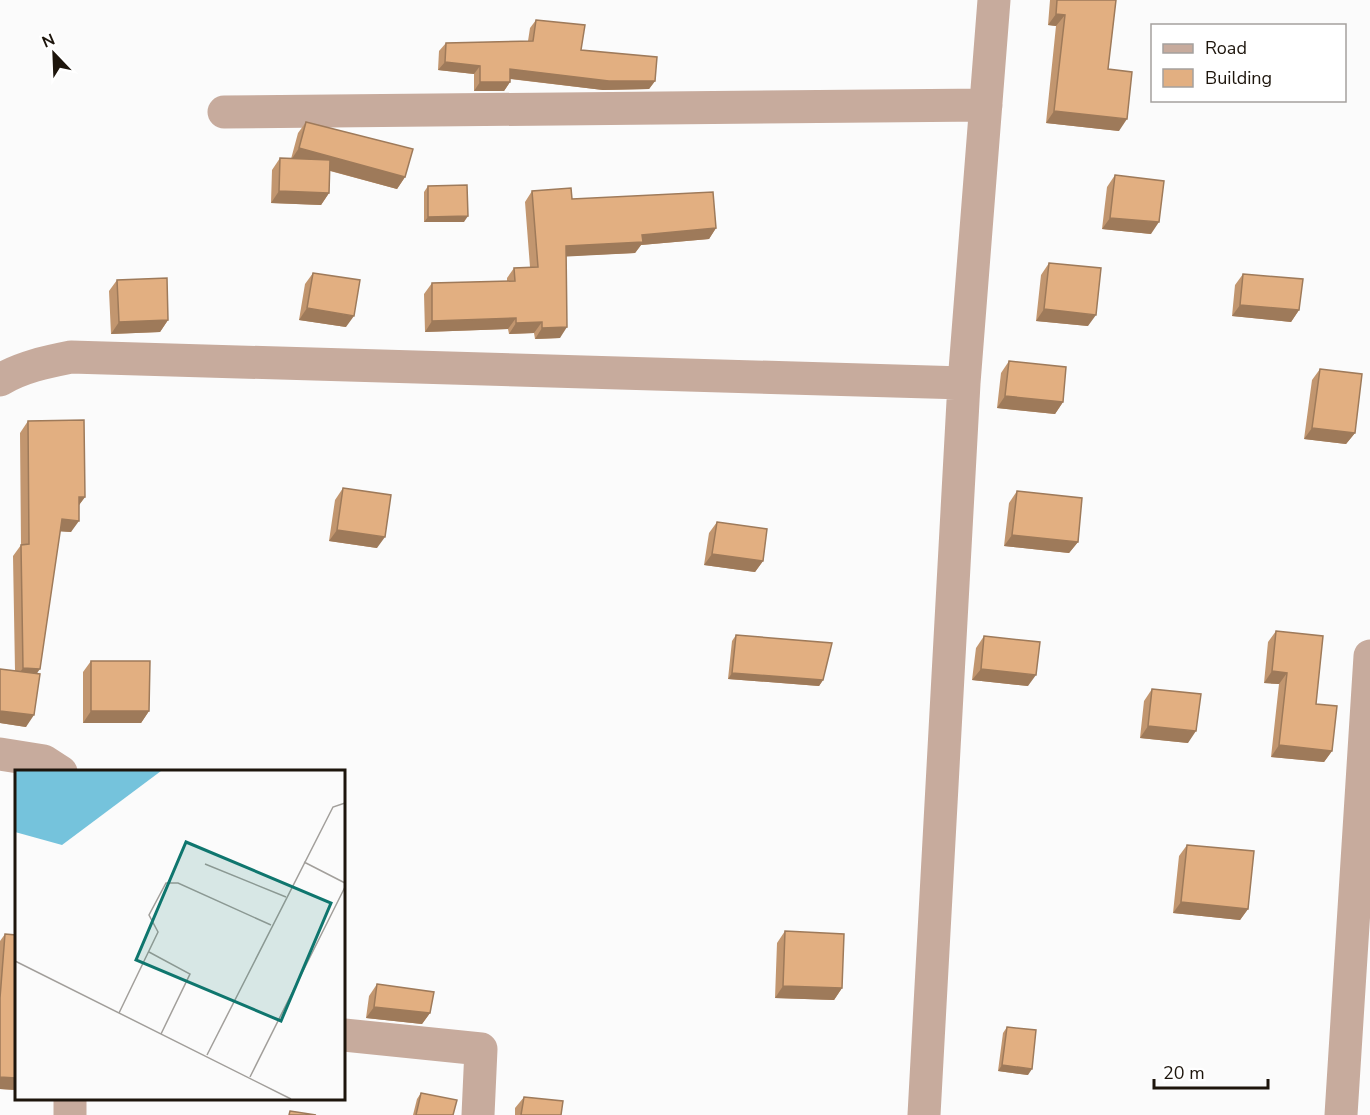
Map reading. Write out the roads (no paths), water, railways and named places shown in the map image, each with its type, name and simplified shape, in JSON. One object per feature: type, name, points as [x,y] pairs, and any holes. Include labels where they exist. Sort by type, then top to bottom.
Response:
[{"type":"street","points":[[924,1115],[964,382],[994,0]]},
{"type":"street","points":[[224,112],[986,105]]},
{"type":"street","points":[[0,380],[14,372],[44,362],[71,357],[964,382]]},
{"type":"street","points":[[1341,1115],[1370,656]]},
{"type":"street","points":[[0,754],[44,761],[59,770]]},
{"type":"street","points":[[345,1035],[481,1049],[478,1115]]},
{"type":"street","points":[[69,1115],[70,1100]]}]
